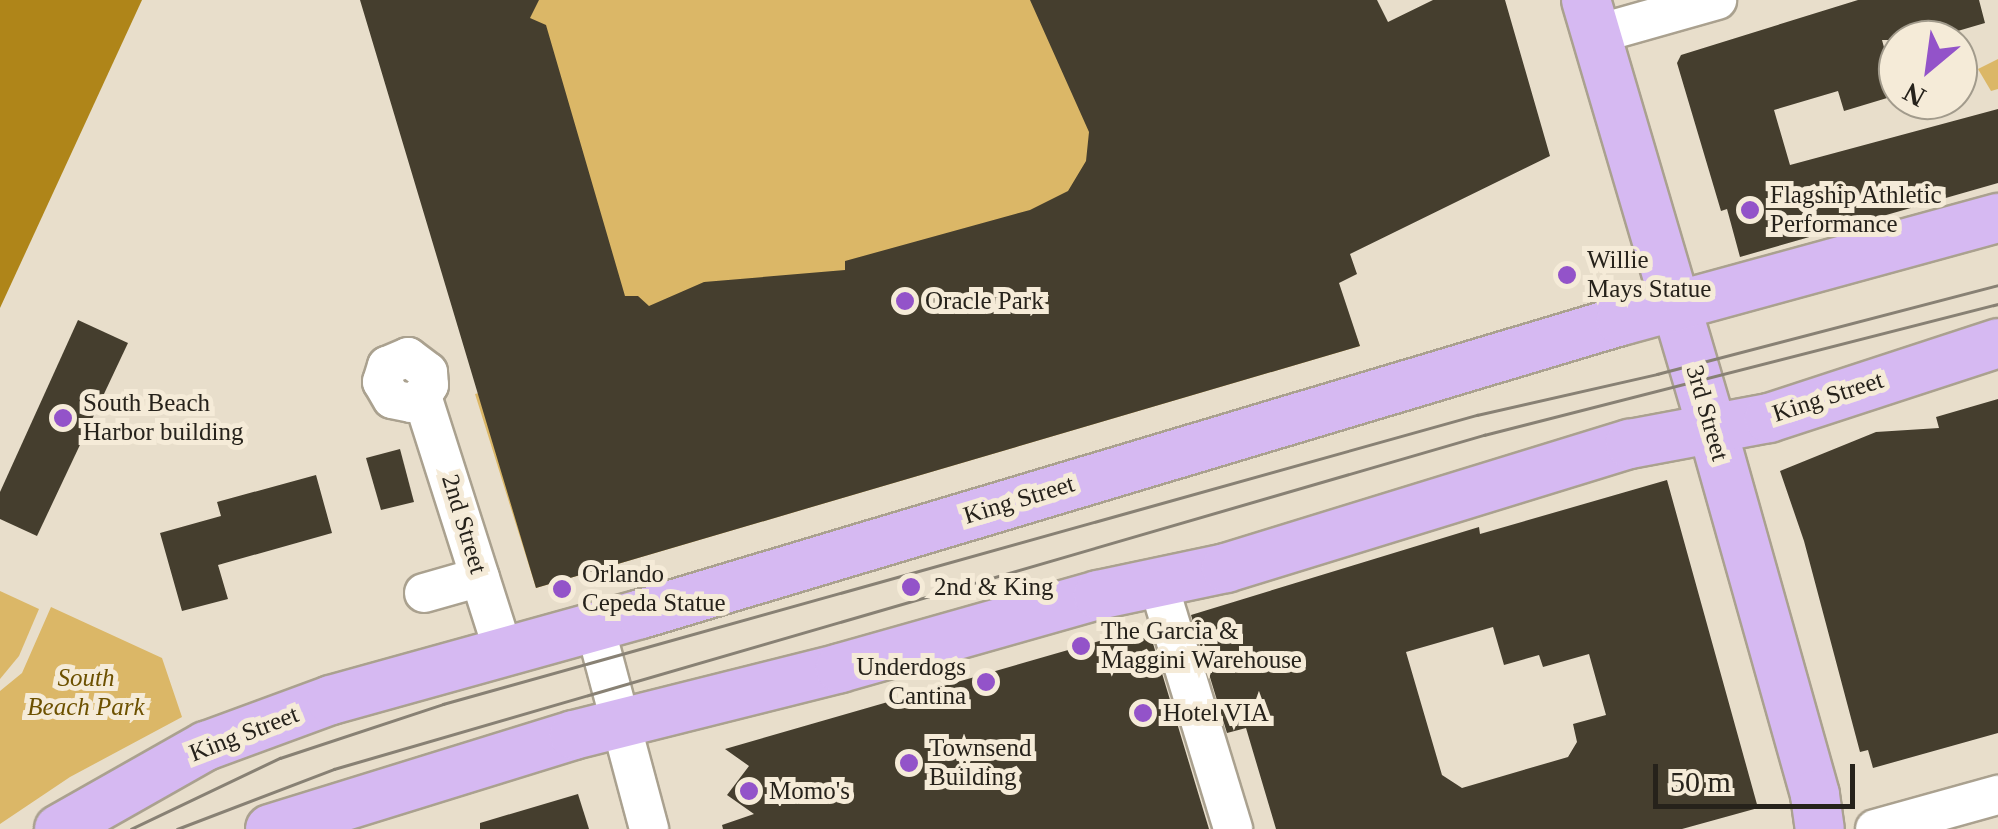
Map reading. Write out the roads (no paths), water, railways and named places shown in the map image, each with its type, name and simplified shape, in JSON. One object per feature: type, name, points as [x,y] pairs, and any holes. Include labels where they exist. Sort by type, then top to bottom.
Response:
[{"type":"main road","name":"3rd Street","points":[[1592,17],[1712,428],[1815,795],[1820,829]]},
{"type":"main road","name":"King Street","points":[[59,829],[170,764],[255,727],[1677,305],[1998,218]]},
{"type":"main road","name":"King Street","points":[[270,829],[436,775],[621,723],[1416,512],[1630,444],[1768,418],[1998,343]]},
{"type":"street","points":[[1592,17],[1716,0]]},
{"type":"street","name":"2nd Street","points":[[422,396],[504,652]]},
{"type":"street","points":[[424,593],[480,577]]},
{"type":"street","points":[[1158,583],[1233,829]]},
{"type":"street","points":[[595,627],[648,829]]},
{"type":"street","points":[[1875,829],[1998,795]]},
{"type":"tram line","points":[[131,829],[280,758],[443,704],[1477,415],[1657,374],[1998,285]]},
{"type":"tram line","points":[[177,829],[334,769],[1484,435],[1998,304]]},
{"type":"place","name":"Flagship Athletic Performance","points":[[1750,210]]},
{"type":"place","name":"Willie Mays Statue","points":[[1567,275]]},
{"type":"place","name":"Oracle Park","points":[[905,301]]},
{"type":"place","name":"South Beach Harbor building","points":[[63,418]]},
{"type":"place","name":"2nd & King","points":[[911,587]]},
{"type":"place","name":"Orlando Cepeda Statue","points":[[562,589]]},
{"type":"place","name":"The Garcia & Maggini Warehouse","points":[[1081,646]]},
{"type":"place","name":"Underdogs Cantina","points":[[986,682]]},
{"type":"place","name":"Hotel VIA","points":[[1143,713]]},
{"type":"place","name":"Townsend Building","points":[[909,763]]},
{"type":"place","name":"Momo's","points":[[749,791]]},
{"type":"park label","name":"South Beach Park","points":[[86,694]]}]
